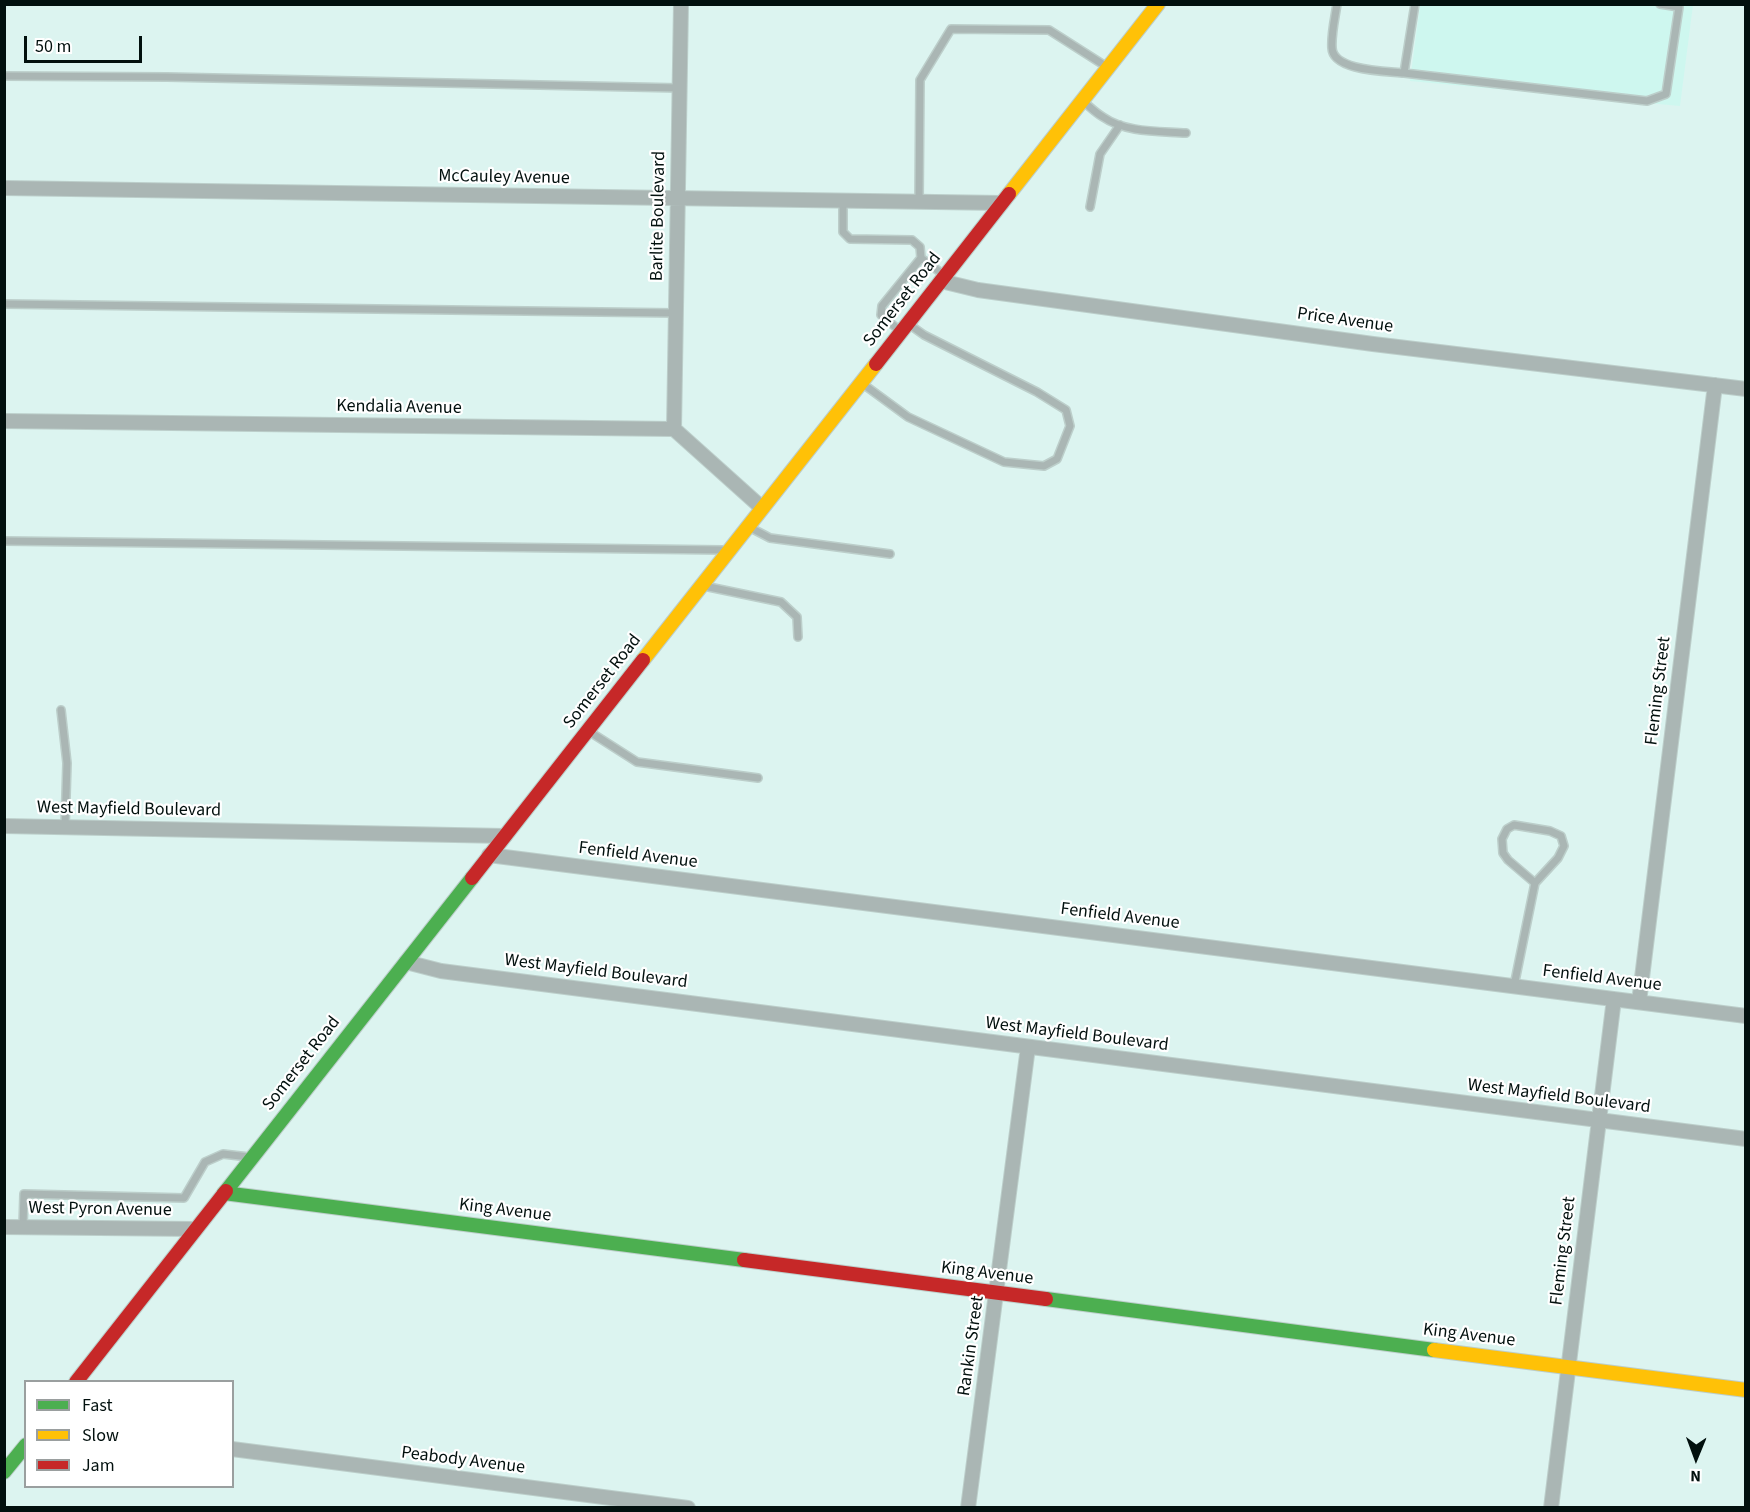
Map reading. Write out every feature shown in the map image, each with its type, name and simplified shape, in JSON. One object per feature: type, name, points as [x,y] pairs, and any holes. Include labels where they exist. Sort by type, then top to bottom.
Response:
[{"type":"main road","name":"Somerset Road","points":[[78,1380],[1158,4]]},
{"type":"main road","name":"King Avenue","points":[[224,1193],[1746,1390]]},
{"type":"main road","points":[[4,1472],[22,1449]]},
{"type":"street","name":"Barlite Boulevard","points":[[674,429],[681,4]]},
{"type":"street","name":"McCauley Avenue","points":[[4,188],[1002,203]]},
{"type":"street","name":"Price Avenue","points":[[943,278],[978,290],[1373,344],[1746,389]]},
{"type":"street","name":"Fleming Street","points":[[1639,1002],[1714,385]]},
{"type":"street","name":"Kendalia Avenue","points":[[4,421],[674,429]]},
{"type":"street","points":[[674,429],[762,508]]},
{"type":"street","name":"West Mayfield Boulevard","points":[[4,826],[505,836]]},
{"type":"street","name":"Fenfield Avenue","points":[[489,855],[1746,1016]]},
{"type":"street","name":"West Mayfield Boulevard","points":[[406,962],[441,971],[1746,1139]]},
{"type":"street","name":"Fleming Street","points":[[1551,1508],[1614,999]]},
{"type":"street","name":"Rankin Street","points":[[968,1508],[1028,1047]]},
{"type":"street","name":"West Pyron Avenue","points":[[4,1227],[195,1229]]},
{"type":"street","points":[[4,1448],[22,1449]]},
{"type":"street","name":"Peabody Avenue","points":[[234,1449],[688,1508]]},
{"type":"lane","points":[[1337,4],[1332,50],[1337,59],[1352,66],[1647,101],[1666,94],[1678,7],[1660,4]]},
{"type":"lane","points":[[1404,73],[1415,4]]},
{"type":"lane","points":[[919,202],[920,80],[951,29],[1048,30],[1108,68]]},
{"type":"lane","points":[[4,76],[679,88]]},
{"type":"lane","points":[[1082,101],[1103,117],[1120,125],[1135,129],[1186,133]]},
{"type":"lane","points":[[1090,207],[1100,154],[1120,125]]},
{"type":"lane","points":[[843,201],[843,232],[850,239],[912,240],[920,247],[921,258],[943,278]]},
{"type":"lane","points":[[861,383],[908,417],[1004,462],[1044,466],[1057,459],[1070,426],[1066,410],[1037,392],[881,315],[882,306],[921,258]]},
{"type":"lane","points":[[4,304],[675,313]]},
{"type":"lane","points":[[748,526],[770,538],[890,554]]},
{"type":"lane","points":[[4,541],[729,550]]},
{"type":"lane","points":[[702,585],[781,602],[796,617],[798,637]]},
{"type":"lane","points":[[61,710],[67,763],[64,827]]},
{"type":"lane","points":[[587,731],[637,762],[758,778]]},
{"type":"lane","points":[[1514,986],[1535,883],[1558,858],[1563,846],[1561,836],[1550,831],[1514,825],[1507,829],[1502,839],[1503,853],[1535,883]]},
{"type":"lane","points":[[23,1227],[24,1194],[184,1198],[205,1162],[223,1154],[252,1158]]},
{"type":"shaded area","points":[[1420,5],[1693,5],[1680,106],[1410,81]]},
{"type":"traffic: fast","points":[[226,1191],[472,878]]},
{"type":"traffic: fast","points":[[224,1193],[744,1260]]},
{"type":"traffic: fast","points":[[1046,1299],[1434,1350]]},
{"type":"traffic: fast","points":[[4,1472],[24,1447]]},
{"type":"traffic: slow","points":[[1009,194],[1158,4]]},
{"type":"traffic: slow","points":[[643,660],[876,364]]},
{"type":"traffic: slow","points":[[1434,1350],[1746,1390]]},
{"type":"traffic: jam","points":[[876,364],[1009,194]]},
{"type":"traffic: jam","points":[[472,878],[643,660]]},
{"type":"traffic: jam","points":[[78,1380],[226,1191]]},
{"type":"traffic: jam","points":[[744,1260],[1046,1299]]}]
